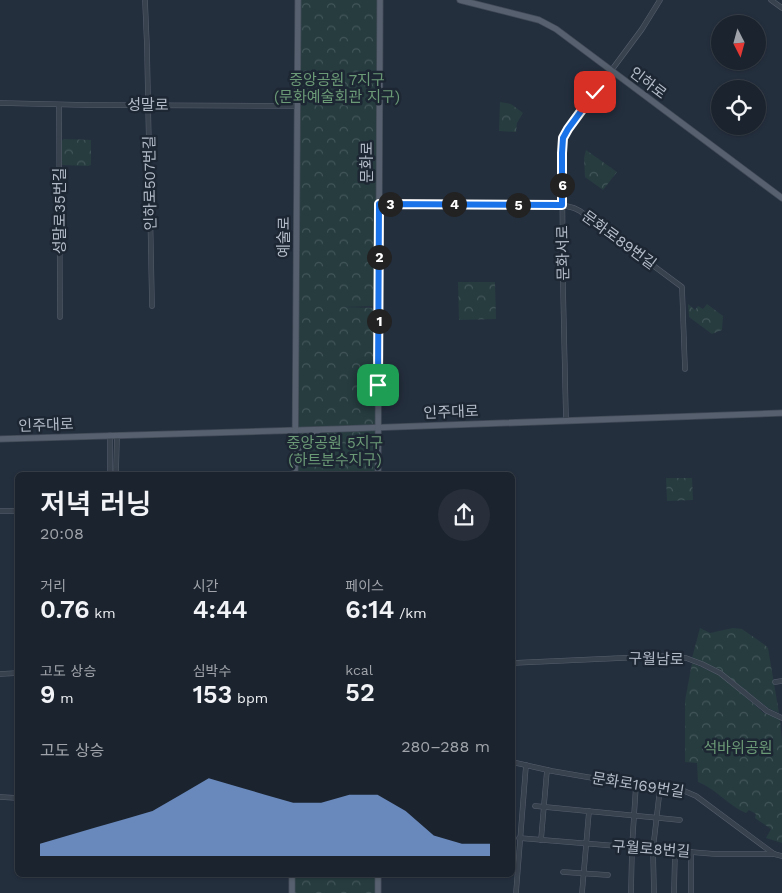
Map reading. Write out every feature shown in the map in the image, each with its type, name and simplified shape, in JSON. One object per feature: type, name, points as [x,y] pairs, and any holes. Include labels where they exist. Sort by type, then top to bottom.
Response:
[{"type":"main road","name":"예술로","points":[[295,472],[298,0]]},
{"type":"main road","name":"문화로","points":[[378,472],[380,0]]},
{"type":"main road","name":"인하로","points":[[460,0],[543,21],[782,198]]},
{"type":"main road","name":"인주대로","points":[[0,439],[782,413]]},
{"type":"main road","points":[[295,452],[312,434],[320,429]]},
{"type":"main road","points":[[292,877],[292,893]]},
{"type":"main road","points":[[378,877],[378,893]]},
{"type":"street","name":"인하로507번길","points":[[145,0],[152,306]]},
{"type":"street","name":"문화서로","points":[[566,421],[562,205],[563,138],[642,30],[660,0]]},
{"type":"street","points":[[772,0],[782,8]]},
{"type":"street","name":"성말로","points":[[0,103],[297,106]]},
{"type":"street","name":"성말로35번길","points":[[59,105],[60,317]]},
{"type":"street","name":"문화로89번길","points":[[379,204],[562,205],[580,211],[682,287],[685,369]]},
{"type":"street","points":[[110,435],[110,472]]},
{"type":"street","points":[[116,472],[117,435]]},
{"type":"street","points":[[0,511],[15,511]]},
{"type":"street","name":"구월남로","points":[[515,663],[666,656],[686,658],[720,673],[766,711],[782,718]]},
{"type":"street","points":[[0,674],[15,673]]},
{"type":"street","points":[[775,682],[782,681]]},
{"type":"street","name":"문화로169번길","points":[[515,763],[636,785],[682,790],[696,796],[774,854]]},
{"type":"street","points":[[516,893],[526,765]]},
{"type":"street","points":[[541,840],[547,770]]},
{"type":"street","points":[[631,893],[636,785]]},
{"type":"street","points":[[654,893],[653,849],[660,788]]},
{"type":"street","points":[[0,797],[15,798]]},
{"type":"street","points":[[534,806],[680,820]]},
{"type":"street","points":[[582,893],[589,812]]},
{"type":"street","name":"구월로8번길","points":[[519,838],[716,854],[774,854],[782,856]]},
{"type":"street","points":[[674,893],[675,851]]},
{"type":"street","points":[[691,852],[691,893]]},
{"type":"street","points":[[563,872],[608,875]]},
{"type":"green space","name":"중앙공원 7지구 (문화예술회관 지구)","points":[[297,0],[378,0],[377,306],[341,307],[377,308],[376,472],[295,472]]},
{"type":"green space","points":[[500,102],[511,104],[523,113],[517,123],[516,132],[499,131]]},
{"type":"green space","points":[[64,139],[91,140],[91,165],[62,165],[61,141]]},
{"type":"green space","points":[[586,150],[617,172],[603,190],[585,177],[584,158]]},
{"type":"green space","points":[[458,282],[495,282],[496,319],[459,320]]},
{"type":"green space","points":[[688,304],[695,310],[698,306],[703,309],[707,304],[723,316],[722,330],[712,334],[689,317]]},
{"type":"green space","points":[[666,478],[692,478],[693,500],[667,501]]},
{"type":"green space","points":[[700,628],[710,633],[733,628],[742,629],[768,648],[779,713],[768,708],[719,669],[692,658]]},
{"type":"green space","name":"석바위공원","points":[[692,663],[721,676],[764,713],[780,719],[782,741],[782,843],[766,838],[771,829],[755,818],[756,814],[749,810],[746,813],[740,810],[698,782],[697,763],[685,762],[685,701]]},
{"type":"green space","points":[[292,877],[378,877],[378,893],[292,893]]},
{"type":"route","points":[[378,385],[379,204],[562,205],[563,138],[595,92]]},
{"type":"park label","name":"중앙공원 5지구 (하트분수지구)","points":[[335,452]]}]
